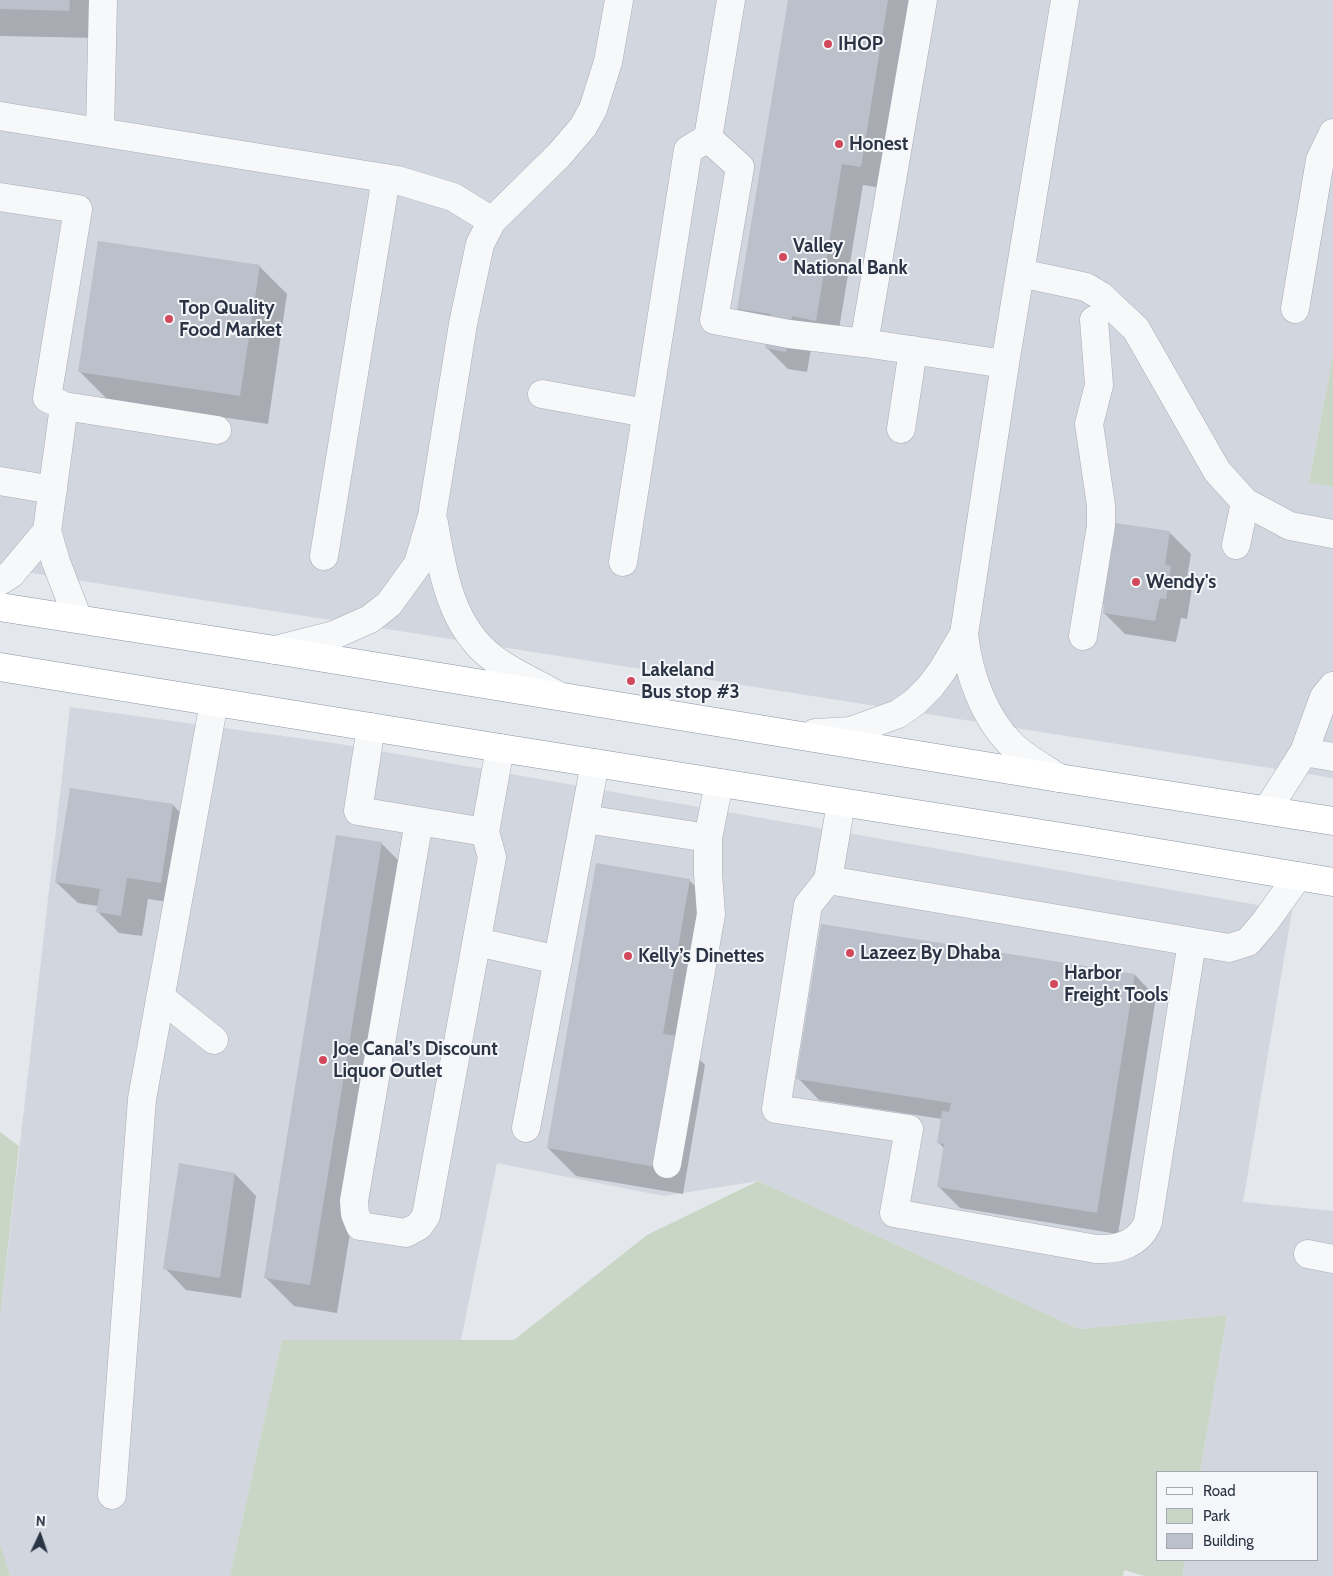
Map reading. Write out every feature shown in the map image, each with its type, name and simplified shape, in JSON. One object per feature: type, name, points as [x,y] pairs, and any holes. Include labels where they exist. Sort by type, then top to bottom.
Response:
[{"type":"highway","points":[[0,608],[275,650],[1060,778],[1333,820]]},
{"type":"highway","points":[[0,667],[1333,882]]},
{"type":"lane","points":[[100,132],[103,0]]},
{"type":"lane","points":[[275,650],[334,635],[370,619],[389,604],[418,564],[432,516],[463,324],[480,244],[492,221],[559,155],[583,127],[593,109],[608,62],[619,0]]},
{"type":"lane","points":[[622,562],[688,150],[708,138],[731,0]]},
{"type":"lane","points":[[864,343],[923,0]]},
{"type":"lane","points":[[1060,778],[1013,746],[999,730],[979,695],[966,656],[964,634],[1005,364],[1065,0]]},
{"type":"lane","points":[[0,116],[397,180],[453,197],[492,221]]},
{"type":"lane","points":[[1295,309],[1333,133]]},
{"type":"lane","points":[[708,138],[740,167],[714,320],[789,334],[1005,364]]},
{"type":"lane","points":[[324,556],[386,178]]},
{"type":"lane","points":[[0,197],[78,209],[47,398],[64,406],[217,430]]},
{"type":"lane","points":[[1020,273],[1086,287],[1097,308],[1099,385],[1089,424],[1101,505],[1102,526],[1083,636]]},
{"type":"lane","points":[[1076,407],[1097,308]]},
{"type":"lane","points":[[1097,308],[1136,330],[1217,471],[1245,502],[1290,526],[1333,534]]},
{"type":"lane","points":[[901,429],[913,350]]},
{"type":"lane","points":[[542,394],[646,413]]},
{"type":"lane","points":[[64,406],[47,531],[56,562],[78,619]]},
{"type":"lane","points":[[0,481],[53,490]]},
{"type":"lane","points":[[1236,545],[1245,502]]},
{"type":"lane","points":[[432,516],[449,591],[456,610],[466,628],[493,659],[557,695]]},
{"type":"lane","points":[[0,581],[11,574],[47,531]]},
{"type":"lane","points":[[789,734],[851,731],[898,714],[930,687],[964,634]]},
{"type":"lane","points":[[1267,810],[1304,752],[1324,697],[1333,686]]},
{"type":"lane","points":[[112,1495],[142,1099],[214,702]]},
{"type":"lane","points":[[371,727],[358,811],[485,832]]},
{"type":"lane","points":[[419,821],[354,1201],[354,1214],[360,1226],[406,1234],[419,1226],[426,1216],[492,857],[485,832],[500,748]]},
{"type":"lane","points":[[1304,752],[1333,757]]},
{"type":"lane","points":[[526,1128],[595,763]]},
{"type":"lane","points":[[667,1164],[711,914],[708,838],[718,783]]},
{"type":"lane","points":[[841,803],[828,880],[808,905],[776,1109],[909,1129],[894,1213],[1096,1249],[1108,1249],[1128,1244],[1140,1236],[1148,1222],[1192,942]]},
{"type":"lane","points":[[585,819],[708,838]]},
{"type":"lane","points":[[828,880],[1229,948],[1248,942],[1298,876]]},
{"type":"lane","points":[[477,942],[558,960]]},
{"type":"lane","points":[[160,997],[214,1040]]},
{"type":"shaded area","points":[[0,0],[1333,0],[1333,355],[1309,481],[1333,487],[1333,778],[0,568]]},
{"type":"shaded area","points":[[70,707],[334,743],[1292,911],[1243,1202],[1333,1211],[1333,1576],[1182,1576],[1185,1561],[1318,1561],[1318,1471],[1200,1471],[1227,1315],[1079,1329],[758,1181],[664,1196],[497,1163],[461,1340],[282,1340],[230,1576],[10,1576],[0,1542],[0,1319]]},
{"type":"green space","points":[[1333,355],[1333,487],[1309,482]]},
{"type":"green space","points":[[0,1132],[19,1146],[0,1319]]},
{"type":"green space","points":[[758,1181],[1079,1329],[1227,1315],[1200,1471],[1156,1471],[1156,1561],[1185,1561],[1182,1576],[1144,1576],[1124,1570],[1123,1576],[230,1576],[282,1340],[514,1340],[647,1235]]},
{"type":"green space","points":[[0,1542],[10,1576],[0,1576]]},
{"type":"building","points":[[0,0],[70,0],[69,11],[0,9]]},
{"type":"building","points":[[788,0],[888,0],[861,167],[842,164],[816,321],[792,316],[786,352],[765,348],[771,314],[737,309]]},
{"type":"building","name":"Top Quality Food Market","points":[[98,241],[260,265],[240,396],[78,372]]},
{"type":"building","name":"Wendy's","points":[[1115,523],[1170,531],[1165,565],[1171,566],[1166,599],[1160,598],[1155,621],[1103,613],[1104,603],[1100,602],[1109,545],[1112,545]]},
{"type":"building","points":[[70,788],[173,804],[161,883],[127,878],[121,916],[96,912],[100,889],[55,882]]},
{"type":"building","name":"Joe Canal’s Discount Liquor Outlet","points":[[336,835],[382,842],[310,1285],[264,1278]]},
{"type":"building","name":"Kelly’s Dinettes","points":[[596,863],[690,879],[663,1034],[678,1036],[656,1167],[547,1148]]},
{"type":"building","points":[[821,924],[1135,974],[1097,1213],[937,1187],[944,1144],[937,1143],[942,1111],[949,1112],[951,1103],[796,1079]]},
{"type":"building","points":[[179,1163],[235,1173],[220,1278],[163,1269]]},
{"type":"place","name":"IHOP","points":[[828,44]]},
{"type":"place","name":"Honest","points":[[839,144]]},
{"type":"place","name":"Valley National Bank","points":[[783,257]]},
{"type":"place","name":"Top Quality Food Market","points":[[169,319]]},
{"type":"place","name":"Wendy's","points":[[1136,582]]},
{"type":"place","name":"Lakeland Bus stop #3","points":[[631,681]]},
{"type":"place","name":"Lazeez By Dhaba","points":[[850,953]]},
{"type":"place","name":"Kelly’s Dinettes","points":[[628,956]]},
{"type":"place","name":"Harbor Freight Tools","points":[[1054,984]]},
{"type":"place","name":"Joe Canal’s Discount Liquor Outlet","points":[[323,1060]]}]
